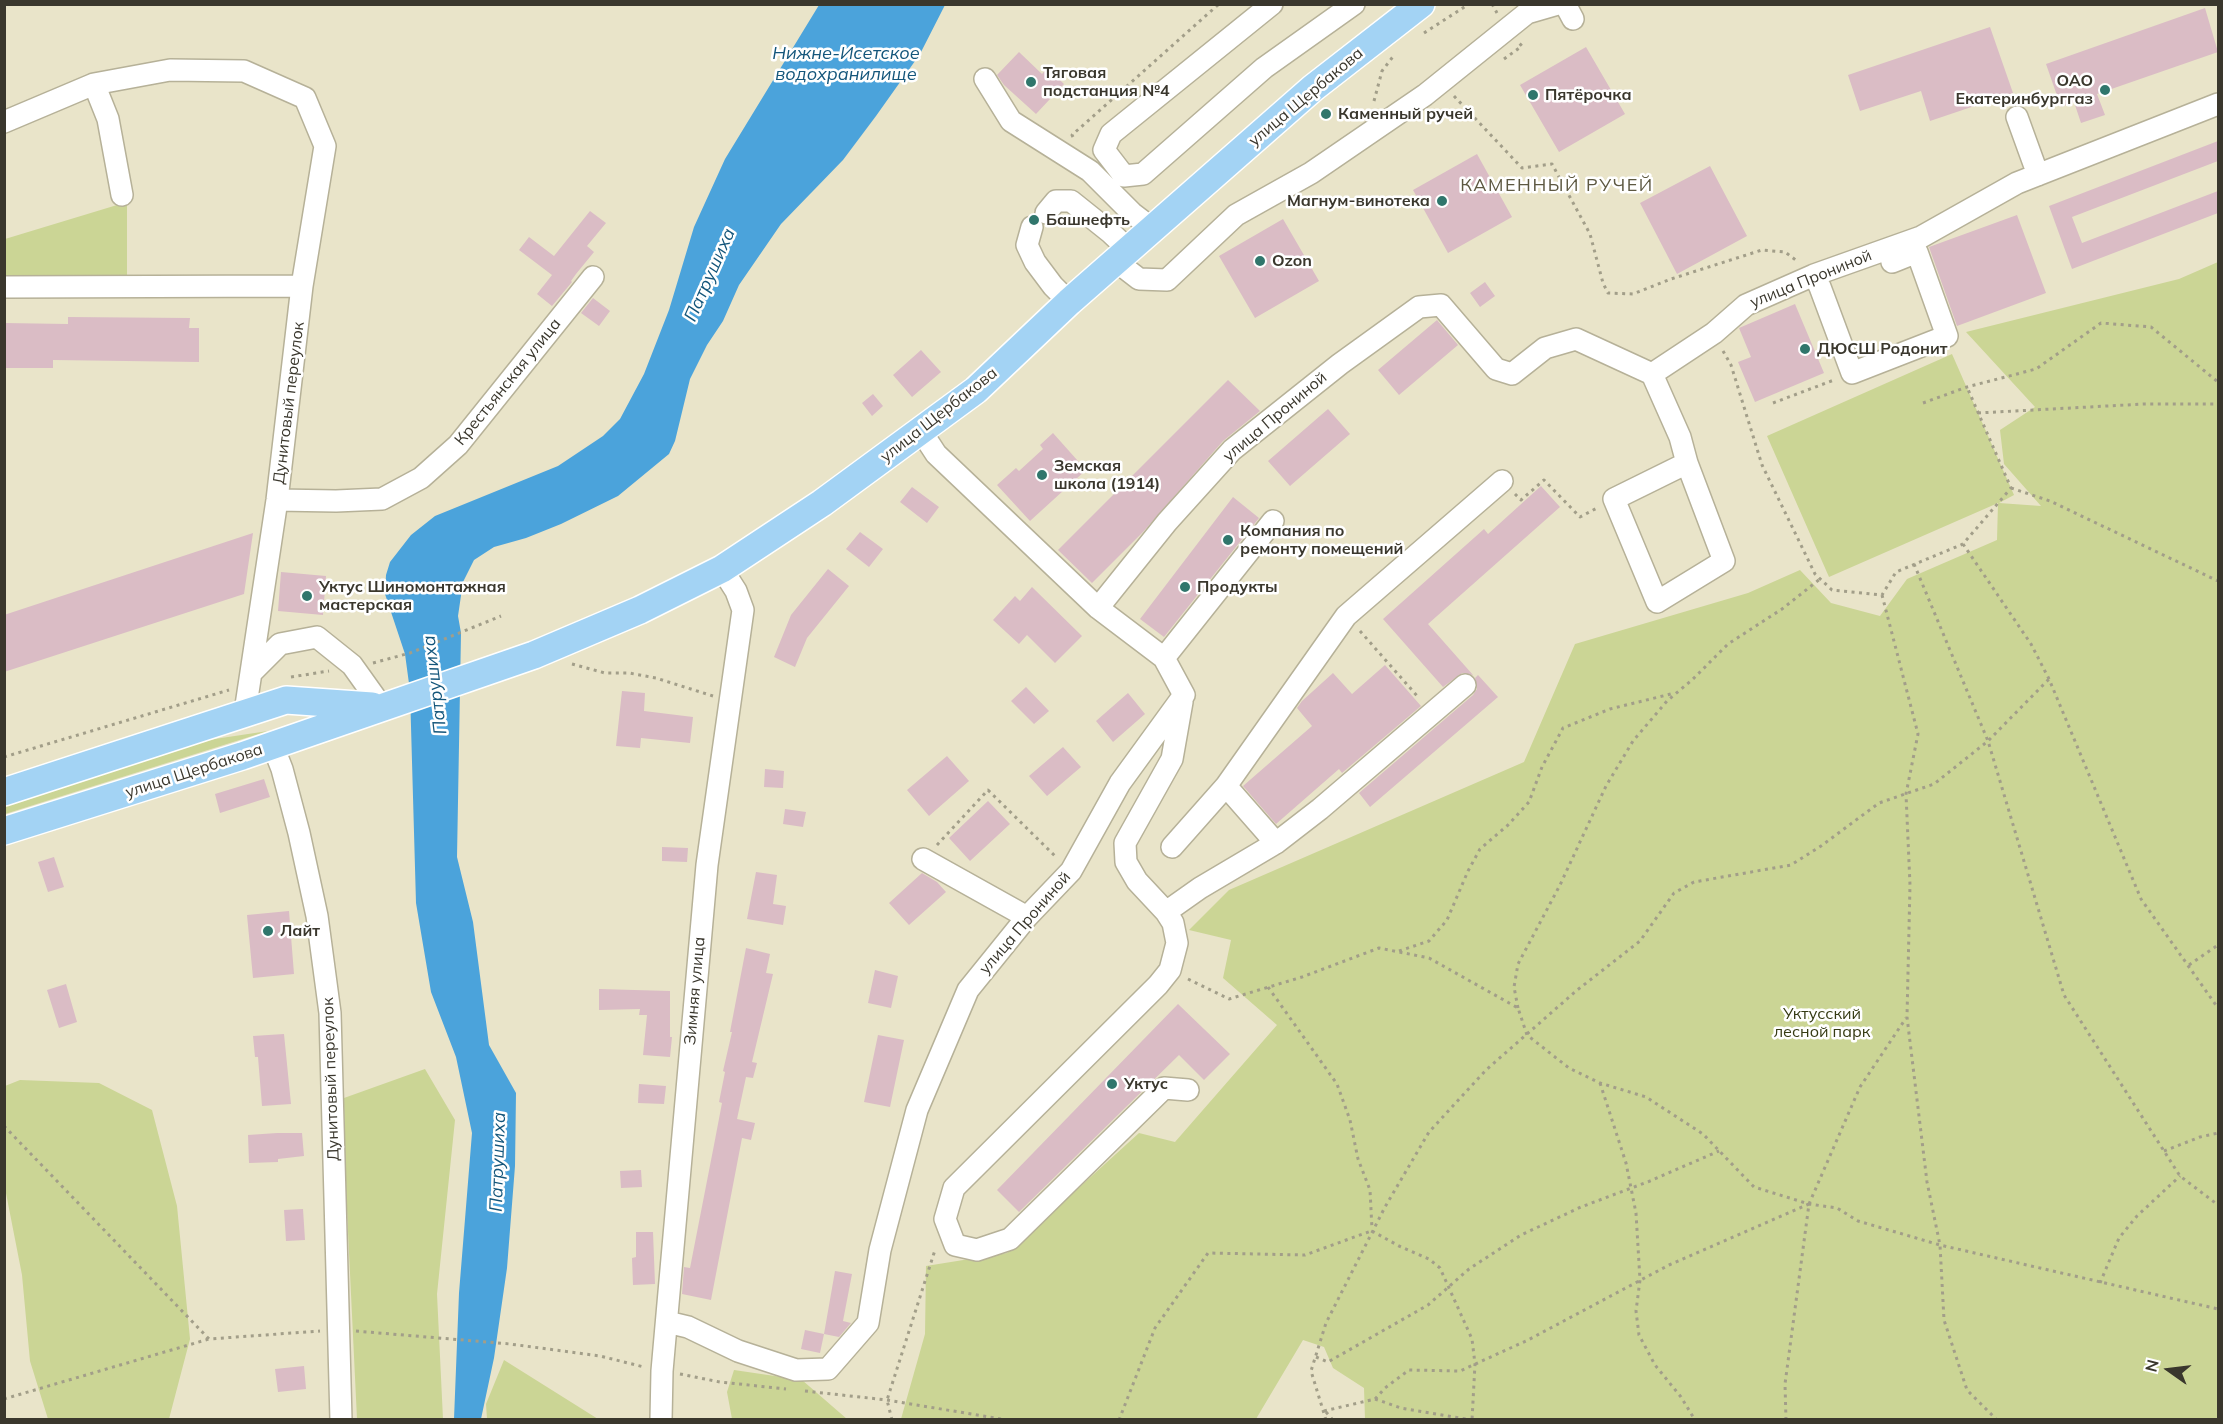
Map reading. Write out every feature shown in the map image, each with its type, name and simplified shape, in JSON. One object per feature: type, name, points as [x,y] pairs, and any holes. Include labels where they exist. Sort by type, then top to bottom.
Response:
[{"type":"main road","name":"улица Щербакова","points":[[4,831],[273,746],[534,655],[640,610],[722,569],[822,503],[976,390],[1069,302],[1313,88],[1421,4]]},
{"type":"main road","name":"улица Щербакова","points":[[4,792],[286,700],[392,705]]},
{"type":"street","points":[[1272,4],[1111,134],[1104,150],[1124,176],[1143,174],[1264,68],[1354,4]]},
{"type":"street","points":[[1069,302],[1053,286],[1035,262],[1026,245],[1039,220],[1056,201],[1071,201],[1111,233],[1139,279],[1167,280],[1236,215],[1311,173],[1425,95],[1508,29],[1524,9],[1565,9]]},
{"type":"street","name":"Дунитовый переулок","points":[[94,84],[170,70],[244,71],[304,98],[325,146],[302,286],[277,500],[245,712]]},
{"type":"street","points":[[985,79],[1011,121],[1090,171],[1132,213],[1153,229]]},
{"type":"street","points":[[4,122],[94,84],[108,119],[122,195]]},
{"type":"street","name":"улица Прониной","points":[[1098,608],[1167,522],[1232,450],[1340,363],[1419,307],[1441,305],[1496,369],[1512,374],[1545,348],[1576,339],[1652,374],[1714,333],[1746,305],[1817,281],[1921,237],[2017,183],[2218,104]]},
{"type":"street","points":[[2017,117],[2038,175]]},
{"type":"street","points":[[1917,252],[1947,336],[1852,373],[1817,281],[1917,252]]},
{"type":"street","name":"Крестьянская улица","points":[[277,500],[382,499],[421,478],[459,446],[593,278]]},
{"type":"street","points":[[4,287],[302,286]]},
{"type":"street","points":[[1652,374],[1680,437],[1687,463],[1724,561],[1657,602],[1614,499],[1687,463]]},
{"type":"street","points":[[921,431],[936,454],[1098,608],[1164,658],[1184,695],[1172,759],[1125,843],[1126,862],[1137,881],[1166,912],[1173,923],[1177,943],[1170,970],[1158,985],[954,1188],[945,1219],[956,1245],[977,1250],[1010,1239],[1164,1088],[1188,1090]]},
{"type":"street","points":[[1172,847],[1226,786],[1346,616],[1502,481]]},
{"type":"street","points":[[1164,658],[1273,521]]},
{"type":"street","name":"Зимняя улица","points":[[662,1419],[663,1371],[706,877],[743,609],[736,591],[722,569]]},
{"type":"street","points":[[251,673],[279,644],[317,637],[352,665],[392,705]]},
{"type":"street","points":[[1166,912],[1200,888],[1276,843],[1320,809],[1465,685]]},
{"type":"street","name":"улица Прониной","points":[[668,1322],[688,1327],[738,1351],[796,1370],[828,1369],[868,1323],[880,1250],[917,1110],[968,990],[1027,917],[1071,871],[1120,783],[1184,695]]},
{"type":"street","name":"Дунитовый переулок","points":[[273,746],[282,770],[315,906],[330,1013],[341,1419]]},
{"type":"street","points":[[1226,786],[1255,810],[1276,843]]},
{"type":"street","points":[[923,859],[1027,917]]},
{"type":"path","points":[[1421,34],[1469,4]]},
{"type":"path","points":[[1492,4],[1522,46],[1496,65]]},
{"type":"path","points":[[1374,101],[1382,71],[1401,47]]},
{"type":"path","points":[[1462,90],[1453,96],[1522,168],[1552,164],[1590,234],[1603,283],[1608,293],[1633,294],[1681,275],[1762,250],[1785,252],[1817,281]]},
{"type":"path","points":[[1923,403],[1967,387],[2036,369],[2101,323],[2151,327],[2218,382]]},
{"type":"path","points":[[1714,333],[1731,365],[1762,465],[1815,574],[1832,590],[1882,595]]},
{"type":"path","points":[[1773,403],[1852,373]]},
{"type":"path","points":[[1967,387],[2011,488],[2050,501],[2218,581]]},
{"type":"path","points":[[1978,413],[2144,404],[2218,404]]},
{"type":"path","points":[[1502,481],[1521,500],[1544,480],[1580,517],[1614,499]]},
{"type":"path","points":[[1997,1419],[1968,1390],[1944,1320],[1940,1245],[1927,1182],[1907,1017],[1910,885],[1906,794],[1918,734],[1882,595],[1896,572],[1963,544],[2011,488]]},
{"type":"path","points":[[1963,544],[2031,644],[2049,679],[2141,899],[2218,1008]]},
{"type":"path","points":[[1914,564],[1988,741],[2064,995],[2180,1176],[2218,1205]]},
{"type":"path","points":[[1820,579],[1782,609],[1728,644],[1667,701],[1634,741],[1606,786],[1560,885],[1518,964],[1514,987],[1527,1035],[1569,1068],[1600,1083],[1646,1097],[1703,1134],[1754,1187],[1809,1204],[1837,1208],[1858,1221],[1940,1245],[2218,1309]]},
{"type":"path","points":[[410,653],[501,616]]},
{"type":"path","points":[[1346,616],[1419,698]]},
{"type":"path","points":[[572,664],[605,673],[629,673],[656,678],[710,694],[720,700],[728,712]]},
{"type":"path","points":[[1326,1419],[1311,1371],[1326,1323],[1372,1231],[1429,1132],[1486,1070],[1576,991],[1640,941],[1674,893],[1695,882],[1791,865],[1879,803],[1935,784],[1988,741],[2049,679]]},
{"type":"path","points":[[1398,952],[1429,941],[1447,920],[1467,871],[1480,849],[1508,825],[1529,802],[1542,766],[1563,728],[1610,709],[1676,693]]},
{"type":"path","points":[[923,859],[988,790],[1071,871]]},
{"type":"path","points":[[2189,966],[2218,945]]},
{"type":"path","points":[[1170,970],[1229,999],[1302,977],[1379,948],[1429,958],[1518,1008]]},
{"type":"path","points":[[1268,987],[1337,1084],[1350,1120],[1358,1159],[1370,1190],[1372,1231]]},
{"type":"path","points":[[1786,1419],[1785,1384],[1809,1204],[1860,1087],[1907,1017]]},
{"type":"path","points":[[1600,1083],[1616,1129],[1631,1188],[1638,1239],[1637,1261],[1640,1280],[1636,1311],[1639,1335],[1655,1365],[1681,1396],[1695,1419]]},
{"type":"path","points":[[4,1126],[210,1339]]},
{"type":"path","points":[[2164,1151],[2200,1137],[2218,1133]]},
{"type":"path","points":[[1316,1356],[1328,1362],[1428,1305],[1469,1269],[1521,1235],[1581,1207],[1719,1151]]},
{"type":"path","points":[[2100,1282],[2119,1238],[2137,1216],[2180,1176]]},
{"type":"path","points":[[1376,1399],[1385,1388],[1409,1370],[1460,1371],[1528,1340],[1670,1264],[1809,1204]]},
{"type":"path","points":[[892,1419],[887,1400],[945,1219]]},
{"type":"path","points":[[1119,1419],[1155,1328],[1208,1253],[1305,1255],[1372,1231],[1429,1259],[1440,1268],[1472,1339],[1475,1364],[1472,1419],[1401,1408],[1376,1399],[1324,1411]]},
{"type":"path","points":[[4,1399],[210,1339],[339,1329],[445,1337],[600,1356],[720,1382],[786,1389]]},
{"type":"path","points":[[798,1390],[887,1400],[1007,1419]]},
{"type":"path","points":[[1324,1411],[1333,1419]]},
{"type":"green space","points":[[127,202],[127,280],[5,281],[5,239]]},
{"type":"green space","name":"Уктусский лесной парк","points":[[2218,262],[2218,1419],[1365,1419],[1364,1388],[1333,1368],[1324,1347],[1303,1340],[1256,1419],[899,1420],[925,1334],[926,1266],[1007,1253],[1139,1133],[1175,1142],[1277,1025],[1223,978],[1231,940],[1189,930],[1229,890],[1524,762],[1575,644],[1748,593],[1800,570],[1831,603],[1880,616],[1907,579],[1997,540],[1998,503],[1829,577],[1767,436],[1952,354],[2014,495],[1999,503],[2041,506],[2004,464],[2000,430],[2035,407],[1966,332],[2179,279]]},
{"type":"green space","points":[[268,731],[5,814],[4,806],[208,740]]},
{"type":"green space","points":[[425,1069],[455,1120],[437,1294],[443,1419],[357,1419],[345,1169],[344,1098]]},
{"type":"green space","points":[[20,1080],[99,1083],[152,1110],[177,1206],[190,1339],[169,1419],[48,1419],[30,1361],[22,1275],[5,1188],[5,1086]]},
{"type":"green space","points":[[504,1360],[598,1419],[487,1419],[486,1404]]},
{"type":"green space","points":[[734,1370],[802,1380],[847,1419],[732,1419],[727,1392]]},
{"type":"water","name":"Нижне-Исетское водохранилище","points":[[819,5],[945,5],[920,54],[876,116],[843,160],[781,224],[739,285],[723,321],[707,345],[690,379],[675,441],[669,454],[618,496],[561,524],[526,538],[494,547],[474,560],[463,582],[458,616],[461,633],[457,857],[473,922],[489,1045],[516,1093],[515,1166],[507,1268],[494,1358],[481,1419],[454,1419],[459,1293],[472,1133],[456,1057],[431,992],[416,903],[410,691],[405,654],[385,594],[386,575],[390,562],[411,535],[435,516],[558,466],[603,436],[620,419],[644,374],[669,310],[694,227],[725,159]]},
{"type":"building","points":[[2205,8],[2218,52],[2097,94],[2105,115],[2081,123],[2074,102],[2061,107],[2046,64]]},
{"type":"building","points":[[1990,27],[2013,93],[1930,121],[1921,91],[1860,111],[1848,75]]},
{"type":"building","points":[[1586,47],[1625,114],[1559,152],[1520,85]]},
{"type":"building","name":"Тяговая подстанция №4","points":[[1019,52],[1042,74],[1047,68],[1064,84],[1036,114],[1004,85],[997,75]]},
{"type":"building","points":[[2218,141],[2218,161],[2072,217],[2082,243],[2218,191],[2218,213],[2072,269],[2049,206]]},
{"type":"building","points":[[1477,154],[1512,217],[1448,253],[1413,190]]},
{"type":"building","points":[[1710,166],[1747,236],[1677,274],[1640,203]]},
{"type":"building","points":[[590,211],[606,223],[587,246],[594,252],[552,306],[537,294],[552,275],[519,250],[529,237],[554,256]]},
{"type":"building","points":[[2017,215],[2046,293],[1957,326],[1929,247]]},
{"type":"building","points":[[1283,219],[1319,281],[1255,318],[1219,256]]},
{"type":"building","points":[[1485,282],[1495,296],[1480,307],[1470,293]]},
{"type":"building","points":[[593,298],[610,311],[599,326],[581,313]]},
{"type":"building","points":[[1795,304],[1824,373],[1755,402],[1738,362],[1751,357],[1739,328]]},
{"type":"building","points":[[68,317],[190,318],[189,328],[199,328],[199,362],[53,360],[53,368],[4,368],[4,323],[68,324]]},
{"type":"building","points":[[1437,320],[1458,345],[1399,395],[1378,370]]},
{"type":"building","points":[[921,350],[941,372],[912,397],[893,375]]},
{"type":"building","points":[[1228,380],[1260,411],[1223,441],[1143,532],[1092,583],[1058,550]]},
{"type":"building","points":[[873,394],[883,406],[872,416],[862,403]]},
{"type":"building","points":[[1328,409],[1350,434],[1290,486],[1268,461]]},
{"type":"building","points":[[1053,433],[1086,470],[1030,521],[997,485],[1016,468],[1019,471],[1043,449],[1040,445]]},
{"type":"building","points":[[1541,486],[1560,507],[1428,624],[1473,675],[1462,673],[1443,687],[1383,619],[1484,529],[1488,534]]},
{"type":"building","points":[[912,487],[939,507],[927,523],[900,502]]},
{"type":"building","points":[[1233,497],[1259,518],[1164,637],[1140,619]]},
{"type":"building","points":[[860,532],[883,549],[869,567],[846,549]]},
{"type":"building","points":[[253,533],[244,594],[4,672],[4,615]]},
{"type":"building","points":[[828,569],[849,586],[807,638],[795,667],[774,657],[791,615]]},
{"type":"building","points":[[281,572],[326,576],[323,615],[278,611]]},
{"type":"building","points":[[1032,587],[1082,636],[1055,663],[1027,635],[1019,644],[993,620],[1015,596],[1020,601]]},
{"type":"building","points":[[1385,665],[1421,706],[1342,773],[1339,769],[1276,824],[1243,786],[1312,726],[1297,708],[1333,673],[1352,694]]},
{"type":"building","points":[[1478,675],[1498,697],[1370,807],[1359,793],[1473,695],[1477,689],[1475,678]]},
{"type":"building","points":[[1026,687],[1049,711],[1034,724],[1011,701]]},
{"type":"building","points":[[622,691],[645,693],[644,711],[693,717],[690,743],[641,738],[640,748],[616,746]]},
{"type":"building","points":[[1128,693],[1145,714],[1113,742],[1096,721]]},
{"type":"building","points":[[1063,747],[1081,767],[1047,796],[1029,776]]},
{"type":"building","points":[[947,756],[969,781],[929,816],[907,790]]},
{"type":"building","points":[[765,769],[784,771],[783,788],[764,787]]},
{"type":"building","points":[[264,779],[270,797],[220,813],[215,794]]},
{"type":"building","points":[[988,801],[1010,824],[970,861],[949,838]]},
{"type":"building","points":[[785,809],[806,812],[803,827],[783,824]]},
{"type":"building","points":[[662,847],[688,848],[687,862],[662,861]]},
{"type":"building","points":[[54,857],[64,887],[48,892],[38,862]]},
{"type":"building","points":[[756,872],[777,875],[773,904],[786,906],[783,925],[747,919]]},
{"type":"building","points":[[922,873],[937,882],[946,892],[909,925],[889,903]]},
{"type":"building","points":[[289,911],[294,974],[253,978],[247,915]]},
{"type":"building","points":[[746,948],[770,954],[766,973],[773,974],[752,1062],[757,1063],[753,1078],[746,1077],[737,1119],[755,1123],[751,1140],[742,1138],[711,1300],[682,1294],[684,1267],[690,1268],[714,1145],[722,1103],[719,1102],[725,1072],[723,1071]]},
{"type":"building","points":[[875,970],[898,976],[891,1008],[868,1003]]},
{"type":"building","points":[[66,984],[77,1022],[59,1028],[47,990]]},
{"type":"building","points":[[599,989],[670,991],[670,1037],[672,1037],[670,1057],[643,1055],[647,1015],[639,1015],[640,1009],[599,1010]]},
{"type":"building","points":[[1178,1004],[1230,1054],[1204,1080],[1179,1055],[1019,1212],[997,1190]]},
{"type":"building","points":[[284,1034],[291,1104],[262,1106],[258,1057],[255,1057],[253,1036]]},
{"type":"building","points":[[878,1035],[904,1040],[890,1107],[864,1102]]},
{"type":"building","points":[[639,1084],[666,1086],[664,1104],[638,1103]]},
{"type":"building","points":[[302,1133],[304,1156],[278,1159],[278,1162],[249,1163],[248,1135]]},
{"type":"building","points":[[641,1170],[642,1187],[621,1188],[620,1171]]},
{"type":"building","points":[[303,1209],[305,1240],[286,1241],[284,1210]]},
{"type":"building","points":[[636,1232],[653,1232],[655,1284],[633,1285],[632,1258],[636,1257]]},
{"type":"building","points":[[835,1271],[852,1274],[843,1321],[851,1323],[839,1337],[824,1334]]},
{"type":"building","points":[[805,1330],[824,1334],[820,1353],[801,1349]]},
{"type":"building","points":[[304,1366],[306,1389],[278,1392],[275,1369]]},
{"type":"place","name":"Тяговая подстанция №4","points":[[1031,82]]},
{"type":"place","name":"ОАО Екатеринбурггаз","points":[[2105,90]]},
{"type":"place","name":"Пятёрочка","points":[[1533,95]]},
{"type":"place","name":"Каменный ручей","points":[[1326,114]]},
{"type":"place","name":"Магнум-винотека","points":[[1442,201]]},
{"type":"place","name":"Башнефть","points":[[1034,220]]},
{"type":"place","name":"Ozon","points":[[1260,261]]},
{"type":"place","name":"ДЮСШ Родонит","points":[[1805,349]]},
{"type":"place","name":"Земская школа (1914)","points":[[1042,475]]},
{"type":"place","name":"Компания по ремонту помещений","points":[[1228,540]]},
{"type":"place","name":"Продукты","points":[[1185,587]]},
{"type":"place","name":"Уктус Шиномонтажная мастерская","points":[[307,596]]},
{"type":"place","name":"Лайт","points":[[268,931]]},
{"type":"place","name":"Уктус","points":[[1112,1084]]},
{"type":"district","name":"КАМЕННЫЙ РУЧЕЙ","points":[[1557,186]]},
{"type":"water label","name":"Патрушиха","points":[[710,275]]},
{"type":"water label","name":"Патрушиха","points":[[435,685]]},
{"type":"water label","name":"Патрушиха","points":[[498,1162]]}]
